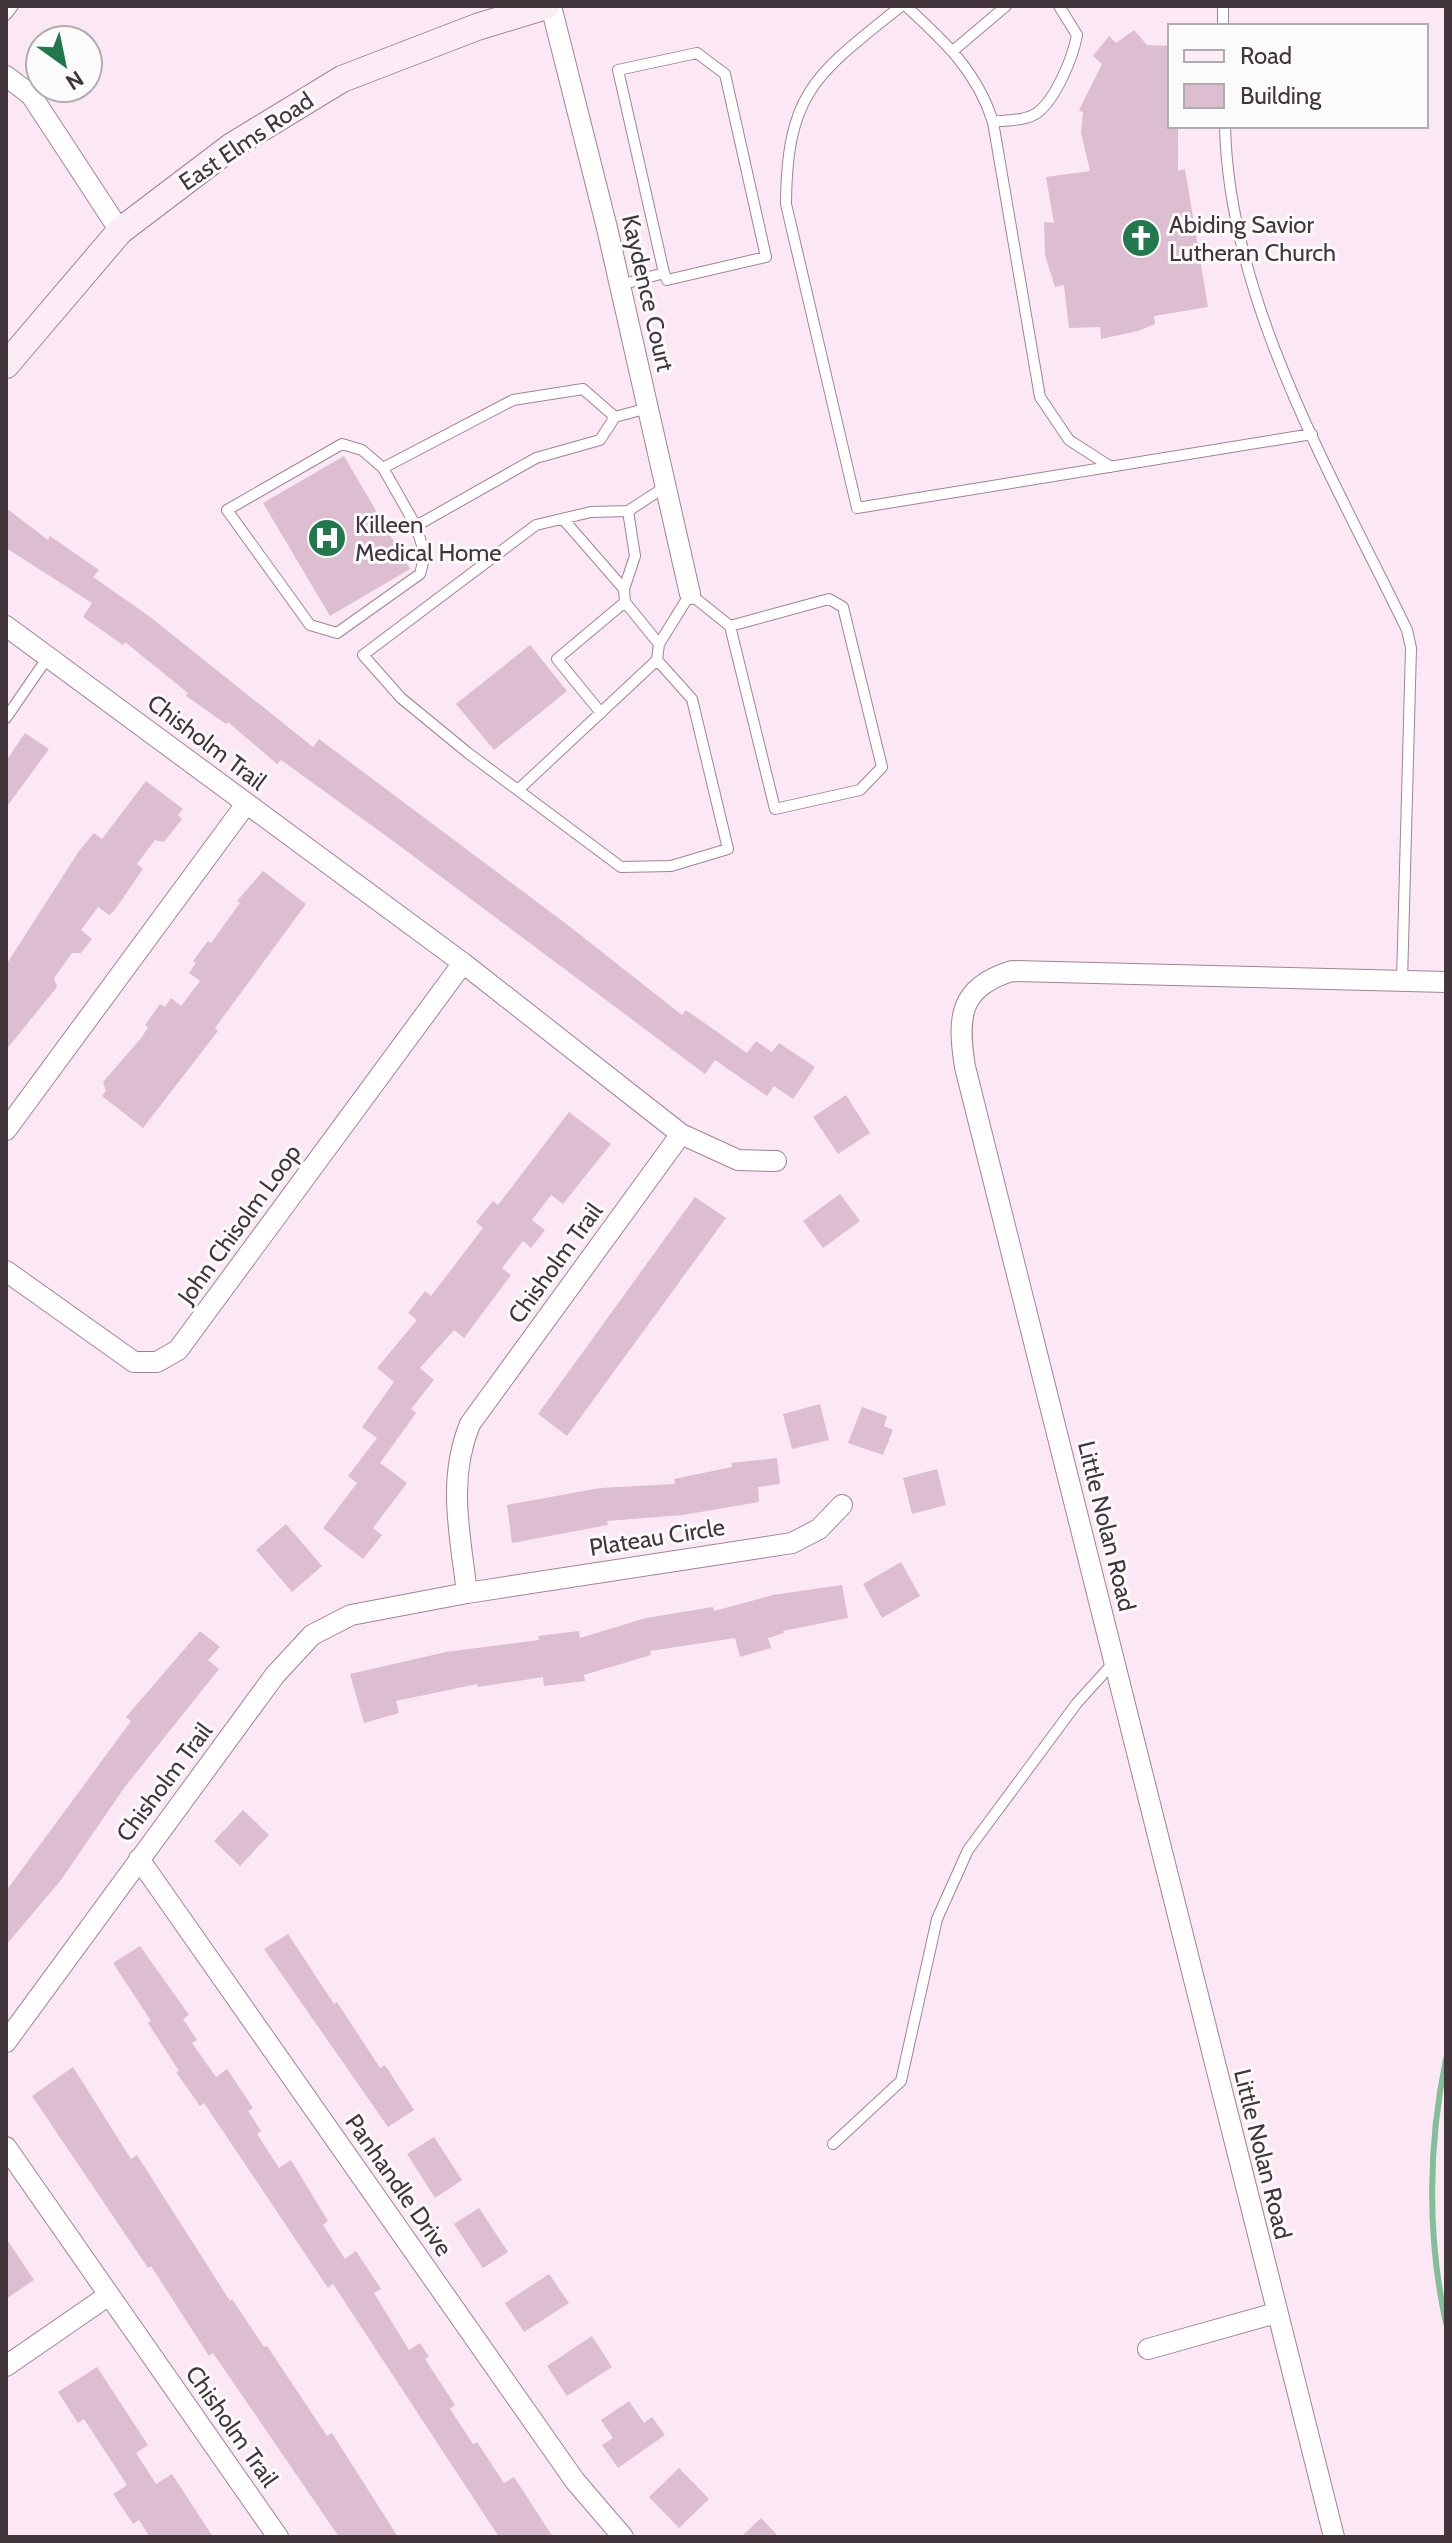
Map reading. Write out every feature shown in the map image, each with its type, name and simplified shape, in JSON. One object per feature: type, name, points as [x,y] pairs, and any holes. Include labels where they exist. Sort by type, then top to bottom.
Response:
[{"type":"main road","name":"East Elms Road","points":[[6,365],[120,231],[232,146],[342,79],[477,27],[548,6]]},
{"type":"street","name":"Kaydence Court","points":[[548,6],[620,285],[690,594]]},
{"type":"street","points":[[6,76],[31,95],[120,231]]},
{"type":"street","name":"Chisholm Trail","points":[[6,626],[463,963],[681,1134],[470,1424],[459,1452],[455,1488],[467,1593],[351,1615],[312,1635],[275,1675],[6,2042]]},
{"type":"street","points":[[6,1130],[246,804]]},
{"type":"street","name":"John Chisolm Loop","points":[[6,1271],[134,1362],[157,1362],[178,1350],[463,963]]},
{"type":"street","name":"Little Nolan Road","points":[[1334,2537],[965,1067],[960,1037],[962,1016],[970,996],[983,983],[1012,971],[1446,982]]},
{"type":"street","points":[[681,1134],[738,1160],[776,1161]]},
{"type":"street","name":"Plateau Circle","points":[[467,1593],[792,1543],[819,1529],[842,1505]]},
{"type":"street","name":"Panhandle Drive","points":[[139,1859],[575,2481],[623,2537]]},
{"type":"street","name":"Chisholm Trail","points":[[6,2147],[278,2537]]},
{"type":"street","points":[[6,2366],[109,2295]]},
{"type":"street","points":[[1148,2349],[1276,2313]]},
{"type":"lane","points":[[1111,467],[1069,440],[1040,397],[993,122],[972,73],[954,50],[903,6],[827,67],[810,88],[790,132],[786,163],[786,204],[857,508],[1111,467],[1312,434]]},
{"type":"lane","points":[[954,50],[1006,6]]},
{"type":"lane","points":[[993,122],[1026,118],[1047,103],[1075,47],[1077,35],[1059,6]]},
{"type":"lane","points":[[697,53],[725,74],[766,257],[667,280],[664,273],[618,70],[697,53]]},
{"type":"lane","points":[[1225,128],[1236,220],[1252,284],[1312,434],[1407,630],[1411,648],[1402,981]]},
{"type":"lane","points":[[620,285],[664,273]]},
{"type":"lane","points":[[383,468],[513,400],[583,389],[615,417]]},
{"type":"lane","points":[[416,526],[536,458],[600,440],[615,417],[648,408]]},
{"type":"lane","points":[[342,444],[362,450],[383,468],[416,526],[425,555],[420,574],[337,633],[310,625],[227,510],[342,444]]},
{"type":"lane","points":[[657,660],[692,699],[728,849],[671,866],[621,867],[401,698],[363,655],[536,525],[591,512],[628,511],[665,487]]},
{"type":"lane","points":[[628,511],[635,556],[624,589],[625,602],[659,644]]},
{"type":"lane","points":[[563,519],[624,589]]},
{"type":"lane","points":[[518,790],[657,660],[659,644],[690,594],[730,626],[775,809],[860,790],[882,767],[843,607],[829,599],[730,626]]},
{"type":"lane","points":[[601,713],[557,659],[625,602]]},
{"type":"lane","points":[[6,718],[48,657]]},
{"type":"lane","points":[[833,2144],[901,2081],[937,1919],[968,1850],[1077,1703],[1114,1662]]},
{"type":"building","points":[[1134,30],[1147,45],[1168,46],[1168,128],[1178,128],[1178,171],[1185,169],[1208,307],[1154,316],[1155,324],[1101,339],[1100,327],[1069,328],[1064,285],[1055,287],[1045,255],[1044,222],[1054,223],[1046,177],[1090,171],[1081,133],[1083,112],[1079,110],[1102,64],[1093,56],[1109,36],[1116,43]]},
{"type":"building","points":[[344,456],[410,569],[330,616],[263,503]]},
{"type":"building","points":[[6,508],[48,540],[50,536],[99,570],[93,577],[149,616],[313,747],[319,739],[569,926],[682,1015],[686,1010],[747,1053],[756,1041],[772,1052],[779,1043],[815,1067],[793,1099],[774,1086],[767,1096],[715,1060],[705,1074],[389,838],[281,760],[277,764],[228,722],[226,724],[186,696],[188,693],[125,642],[123,645],[83,617],[92,603],[6,548]]},
{"type":"building","points":[[530,645],[567,691],[494,750],[456,704]]},
{"type":"building","points":[[25,733],[49,749],[6,808],[6,761]]},
{"type":"building","points":[[146,781],[183,809],[178,815],[182,819],[164,842],[155,840],[137,864],[143,869],[114,911],[109,915],[98,907],[81,930],[92,939],[81,953],[72,953],[54,978],[57,987],[6,1050],[6,965],[79,851],[94,833],[102,839]]},
{"type":"building","points":[[263,871],[306,904],[215,1028],[218,1031],[143,1128],[102,1096],[106,1091],[103,1082],[142,1037],[148,1027],[145,1025],[160,1004],[165,1007],[171,998],[181,1006],[200,981],[189,973],[196,963],[193,961],[208,941],[211,943],[240,903],[237,901]]},
{"type":"building","points":[[846,1095],[870,1133],[838,1154],[813,1117]]},
{"type":"building","points":[[569,1112],[611,1144],[563,1204],[551,1195],[532,1220],[545,1230],[531,1248],[523,1241],[502,1268],[511,1275],[464,1338],[454,1330],[420,1368],[434,1380],[411,1409],[416,1413],[380,1463],[407,1483],[373,1528],[382,1535],[363,1559],[323,1528],[357,1483],[348,1476],[377,1438],[362,1427],[394,1382],[377,1368],[417,1320],[408,1313],[425,1291],[431,1296],[483,1228],[476,1222],[493,1201],[498,1205]]},
{"type":"building","points":[[840,1194],[860,1221],[823,1248],[803,1221]]},
{"type":"building","points":[[695,1197],[726,1218],[567,1436],[538,1414]]},
{"type":"building","points":[[820,1404],[829,1440],[792,1449],[783,1414]]},
{"type":"building","points":[[862,1407],[887,1416],[884,1426],[893,1430],[883,1455],[848,1443]]},
{"type":"building","points":[[777,1458],[780,1484],[758,1487],[759,1502],[683,1515],[607,1521],[608,1525],[512,1543],[507,1505],[600,1488],[675,1484],[674,1479],[732,1467],[731,1463]]},
{"type":"building","points":[[937,1469],[946,1505],[912,1514],[903,1478]]},
{"type":"building","points":[[286,1524],[322,1566],[292,1592],[256,1550]]},
{"type":"building","points":[[901,1562],[920,1596],[882,1618],[863,1584]]},
{"type":"building","points":[[842,1585],[848,1618],[783,1631],[768,1638],[771,1648],[740,1657],[735,1638],[650,1651],[651,1655],[584,1675],[585,1681],[544,1686],[543,1677],[478,1687],[477,1684],[396,1701],[399,1713],[364,1723],[350,1674],[446,1652],[539,1640],[538,1636],[579,1631],[580,1638],[646,1618],[713,1607],[714,1611],[773,1595]]},
{"type":"building","points":[[200,1631],[220,1647],[208,1660],[219,1669],[124,1788],[61,1880],[6,1945],[6,1891],[131,1721],[126,1717]]},
{"type":"building","points":[[243,1810],[269,1835],[240,1866],[214,1841]]},
{"type":"building","points":[[288,1934],[334,2004],[337,2002],[380,2068],[385,2065],[414,2110],[388,2127],[264,1949]]},
{"type":"building","points":[[140,1946],[189,2015],[183,2019],[197,2040],[192,2043],[216,2077],[227,2069],[253,2108],[248,2111],[261,2131],[257,2134],[279,2168],[291,2160],[328,2221],[323,2225],[345,2259],[356,2251],[381,2289],[374,2293],[409,2350],[420,2343],[429,2357],[425,2359],[455,2405],[450,2409],[473,2444],[477,2442],[504,2483],[514,2477],[553,2537],[499,2537],[333,2284],[328,2288],[204,2103],[200,2106],[176,2072],[179,2071],[148,2023],[151,2021],[113,1963]]},
{"type":"building","points":[[73,2067],[131,2159],[137,2155],[230,2301],[232,2299],[264,2347],[267,2346],[327,2436],[332,2433],[398,2537],[339,2537],[213,2353],[209,2356],[151,2266],[148,2268],[32,2096]]},
{"type":"building","points":[[434,2137],[462,2180],[435,2198],[407,2154]]},
{"type":"building","points":[[479,2208],[508,2252],[483,2268],[454,2224]]},
{"type":"building","points":[[6,2238],[34,2280],[6,2299]]},
{"type":"building","points":[[549,2274],[569,2303],[524,2332],[505,2303]]},
{"type":"building","points":[[592,2336],[612,2367],[567,2396],[547,2366]]},
{"type":"building","points":[[97,2367],[148,2445],[136,2453],[156,2484],[172,2474],[213,2537],[150,2537],[139,2520],[133,2524],[113,2494],[127,2485],[84,2419],[78,2423],[58,2392]]},
{"type":"building","points":[[629,2401],[644,2423],[652,2417],[665,2435],[618,2468],[602,2445],[613,2438],[601,2420]]},
{"type":"building","points":[[679,2468],[709,2499],[679,2528],[649,2497]]},
{"type":"building","points":[[761,2518],[779,2537],[741,2537]]},
{"type":"waterway","points":[[1446,2059],[1436,2124],[1432,2191],[1435,2258],[1446,2323]]},
{"type":"place","name":"Abiding Savior Lutheran Church","points":[[1141,238]]},
{"type":"place","name":"Killeen Medical Home","points":[[327,538]]}]
